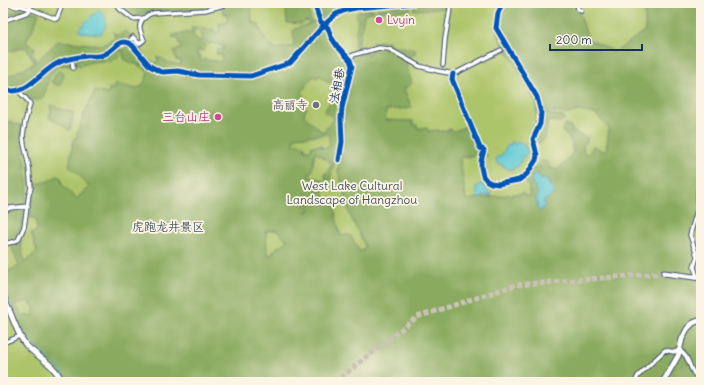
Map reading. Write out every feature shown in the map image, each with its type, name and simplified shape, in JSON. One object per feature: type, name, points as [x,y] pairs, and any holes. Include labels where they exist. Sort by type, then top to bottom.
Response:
[{"type":"street","points":[[5,3],[17,7],[20,6],[56,19],[63,3]]},
{"type":"street","points":[[3,21],[28,12],[34,3]]},
{"type":"street","points":[[116,3],[120,9],[134,19],[144,18]]},
{"type":"street","points":[[3,88],[11,91],[20,90],[57,63],[72,58],[101,56],[119,44],[129,42],[133,37],[139,44],[144,40],[139,25],[144,18],[153,13],[205,10],[232,3]]},
{"type":"street","points":[[314,3],[320,21],[324,25]]},
{"type":"street","points":[[129,42],[150,66],[162,72],[178,71],[199,75],[251,76],[290,63],[324,25],[336,14],[346,10],[414,3]]},
{"type":"street","points":[[443,65],[445,39],[451,3]]},
{"type":"street","points":[[453,74],[452,79],[480,148],[484,150],[481,167],[483,176],[487,181],[498,184],[519,180],[527,174],[536,160],[537,155],[533,139],[540,124],[541,113],[537,97],[496,28],[498,13],[503,3]]},
{"type":"street","points":[[577,3],[580,11]]},
{"type":"street","name":"法相巷","points":[[324,25],[330,31],[337,46],[350,60],[352,66],[342,108],[342,142],[338,160]]},
{"type":"street","points":[[347,58],[379,48],[389,49],[419,66],[454,74],[500,50]]},
{"type":"street","points":[[72,58],[73,68]]},
{"type":"street","points":[[3,244],[18,240],[24,227],[31,188],[29,166],[24,144],[25,122],[30,104],[18,90]]},
{"type":"street","points":[[699,278],[694,267],[697,256],[690,235],[698,207],[698,192],[701,170]]},
{"type":"street","points":[[3,212],[10,208],[28,206]]},
{"type":"street","points":[[664,273],[699,278]]},
{"type":"street","points":[[3,295],[20,336],[27,346],[57,372],[62,382]]},
{"type":"street","points":[[663,382],[678,356],[682,340],[687,329],[693,323],[701,320]]},
{"type":"street","points":[[3,343],[20,336]]},
{"type":"street","points":[[635,382],[638,376],[665,350],[674,352],[679,350],[684,353],[688,358],[692,371],[701,382]]},
{"type":"green space","name":"虎跑龙井景区","points":[[3,3],[701,3],[701,382],[3,382]]},
{"type":"green space","points":[[117,3],[120,5],[136,5],[143,3],[226,3],[205,9],[151,12],[136,15],[132,21],[115,7]]},
{"type":"green space","name":"虎跑龙井景区","points":[[238,3],[251,3],[252,22],[258,24],[265,40],[275,49],[294,46],[293,30],[316,21],[326,30],[329,39],[348,61],[338,127],[340,140],[329,183],[327,182],[324,173],[326,174],[332,163],[315,152],[312,171],[309,177],[323,180],[326,189],[324,192],[305,194],[306,211],[309,211],[307,197],[324,195],[325,201],[333,203],[340,235],[350,235],[360,252],[366,248],[350,215],[338,170],[343,143],[343,127],[346,104],[354,65],[350,59],[360,55],[354,48],[358,19],[356,14],[358,11],[374,9],[374,12],[366,13],[364,16],[358,44],[359,49],[366,54],[369,54],[373,42],[389,41],[390,45],[415,49],[415,54],[411,57],[400,52],[397,56],[408,62],[406,66],[412,83],[404,89],[412,108],[386,110],[385,120],[413,121],[413,125],[417,125],[417,128],[427,128],[428,131],[439,130],[440,132],[451,129],[453,132],[466,126],[475,147],[488,156],[484,159],[479,159],[475,155],[460,158],[466,200],[523,193],[526,197],[530,195],[525,175],[536,167],[541,160],[548,162],[549,168],[557,170],[567,161],[573,152],[570,140],[562,131],[565,124],[572,128],[571,131],[588,138],[587,142],[583,144],[584,154],[590,153],[593,146],[602,151],[606,151],[609,129],[596,114],[578,111],[567,114],[548,111],[547,114],[564,117],[565,119],[560,122],[547,121],[545,139],[539,144],[536,141],[531,131],[537,119],[536,103],[497,32],[499,10],[504,3],[576,3],[588,39],[615,52],[645,31],[645,3],[701,3],[701,382],[67,382],[59,369],[29,341],[19,325],[4,285],[3,272],[4,273],[19,266],[11,245],[21,240],[25,263],[37,251],[31,233],[37,231],[36,219],[30,217],[34,183],[46,182],[57,176],[61,178],[62,184],[76,199],[89,187],[76,171],[69,166],[74,138],[76,138],[83,116],[95,91],[108,94],[110,88],[113,89],[115,84],[137,89],[143,85],[148,73],[143,67],[125,60],[123,50],[129,45],[149,68],[161,75],[166,74],[151,65],[131,42],[133,40],[148,60],[156,63],[158,61],[158,57],[167,62],[180,65],[181,61],[176,60],[174,51],[181,48],[177,37],[173,38],[173,35],[192,32],[191,28],[196,27],[197,29],[192,34],[206,45],[204,51],[198,50],[197,55],[201,56],[200,59],[203,61],[204,59],[221,62],[222,55],[216,54],[217,49],[223,50],[223,46],[211,43],[209,44],[202,40],[203,38],[199,29],[201,27],[208,30],[214,29],[214,33],[220,32],[219,24],[228,22],[227,14],[223,13],[222,7]],"holes":[[[319,75],[329,83],[331,81],[339,86],[324,112],[335,118],[324,131],[321,131],[305,117],[304,113],[307,108],[299,101],[304,96],[301,93],[313,76],[317,78]],[[328,134],[330,147],[322,148],[321,145],[312,146],[310,150],[305,150],[305,146],[302,144],[293,144],[295,137]],[[276,230],[287,240],[281,247],[278,246],[271,255],[267,254],[266,231]],[[28,301],[34,306],[34,314],[30,317],[28,315],[23,317],[15,304]]]},
{"type":"green space","points":[[276,3],[307,3],[311,22],[304,21],[302,24],[287,23],[286,7],[277,6]]},
{"type":"green space","points":[[316,3],[388,3],[341,8],[331,14],[324,21],[321,20]]},
{"type":"green space","points":[[448,3],[448,8],[414,10],[414,5]]},
{"type":"green space","points":[[3,4],[7,6],[11,13],[23,9],[24,11],[3,19]]},
{"type":"green space","points":[[410,5],[410,10],[377,11],[377,9]]},
{"type":"green space","points":[[32,11],[39,14],[26,43],[35,47],[32,55],[36,58],[34,62],[26,47],[5,51],[3,55],[3,22]]},
{"type":"green space","points":[[112,31],[119,35],[126,31],[131,36],[128,40],[123,39],[118,41],[101,53],[68,56],[56,60],[43,70],[10,88],[3,85],[3,76],[4,78],[35,63],[58,41],[100,45],[107,43],[116,37]]},
{"type":"green space","points":[[119,49],[122,49],[113,60],[91,62],[80,66],[76,64],[76,60],[82,58],[106,57]]},
{"type":"green space","points":[[70,62],[70,65],[58,66],[50,76],[44,94],[39,100],[31,100],[20,91],[55,66]]},
{"type":"green space","points":[[58,71],[61,71],[64,75],[59,86],[51,82]]},
{"type":"green space","points":[[50,105],[74,113],[70,130],[49,118],[51,110]]},
{"type":"green space","points":[[10,120],[13,124],[22,125],[21,139],[28,186],[21,229],[14,238],[3,242],[3,129],[6,130]]},
{"type":"water","points":[[98,10],[106,17],[105,28],[102,33],[80,32],[79,29]]},
{"type":"water","points":[[512,141],[515,144],[519,142],[524,144],[528,153],[521,159],[519,166],[510,170],[497,163],[496,158],[502,155],[507,146],[511,145]]},
{"type":"water","points":[[538,174],[542,180],[546,179],[549,185],[553,188],[553,194],[544,201],[545,205],[541,211],[538,209],[536,200],[537,191],[531,181],[533,175]]},
{"type":"water","points":[[481,184],[492,197],[485,195],[479,199],[478,198],[476,187]]},
{"type":"waterway","points":[[3,280],[6,287],[7,298],[12,309]]},
{"type":"waterway","points":[[22,334],[57,364],[68,382]]},
{"type":"tunnel","points":[[335,382],[417,317],[516,285],[664,273]]},
{"type":"cycle path","points":[[314,3],[320,21],[328,28],[331,37],[350,60],[352,66],[342,108],[342,142],[339,160]]},
{"type":"cycle path","points":[[3,88],[12,91],[25,88],[52,66],[61,61],[76,57],[101,56],[123,42],[127,42],[132,45],[150,66],[162,72],[178,71],[199,75],[251,76],[290,63],[324,25],[336,14],[356,8],[414,3]]},
{"type":"cycle path","points":[[453,74],[452,79],[480,148],[484,150],[481,161],[483,176],[487,181],[498,184],[519,180],[527,174],[536,160],[537,155],[533,139],[540,124],[541,113],[537,97],[496,28],[498,13],[503,3]]},
{"type":"place","name":"Lvyin","points":[[379,20]]},
{"type":"place","name":"高丽寺","points":[[316,105]]},
{"type":"place","name":"三台山庄","points":[[218,117]]},
{"type":"park label","name":"West Lake Cultural Landscape of Hangzhou","points":[[352,193]]}]
